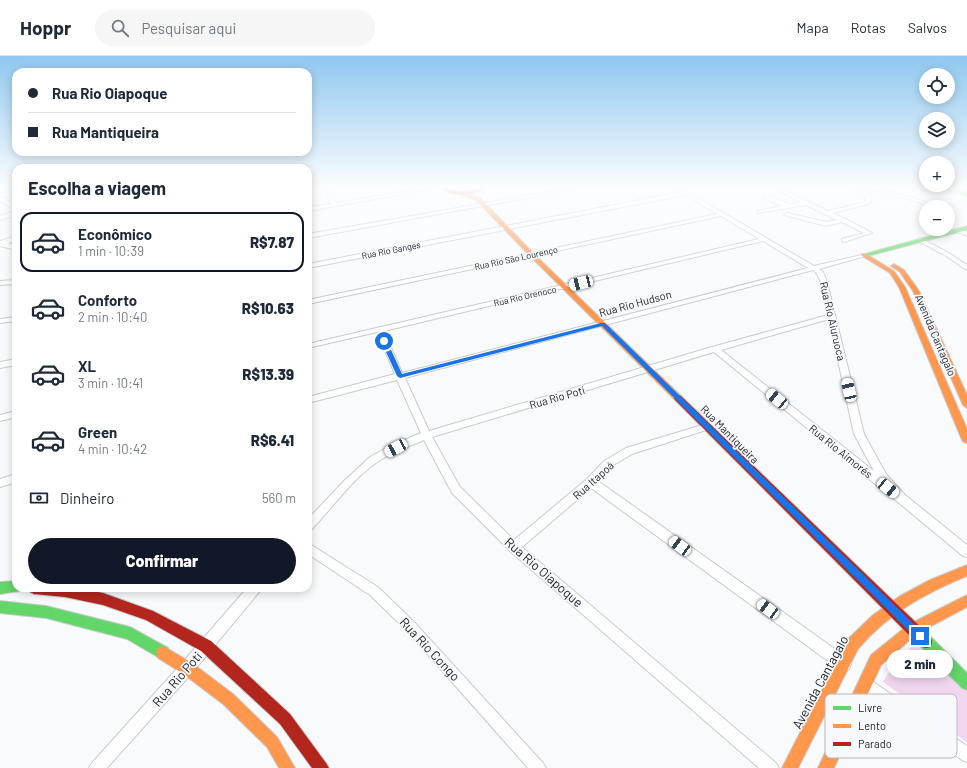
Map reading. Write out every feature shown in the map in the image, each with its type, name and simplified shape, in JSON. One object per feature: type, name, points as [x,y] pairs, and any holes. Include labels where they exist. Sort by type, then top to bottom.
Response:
[{"type":"street","points":[[312,235],[383,221]]},
{"type":"street","name":"Rua Mantiqueira","points":[[500,221],[532,255],[967,683]]},
{"type":"street","name":"Rua Rio Ganges","points":[[312,265],[542,221]]},
{"type":"street","name":"Rua Rio São Lourenço","points":[[312,301],[689,221]]},
{"type":"street","name":"Rua Rio Aiuruoca","points":[[735,221],[816,268],[820,272],[824,282],[859,434],[882,477],[901,498]]},
{"type":"street","points":[[814,221],[826,224],[838,221]]},
{"type":"street","points":[[844,240],[869,233],[846,221]]},
{"type":"street","name":"Rua Rio Hudson","points":[[312,399],[967,228]]},
{"type":"street","points":[[958,230],[967,234]]},
{"type":"street","name":"Rua Rio Orenoco","points":[[312,345],[766,239]]},
{"type":"street","points":[[1,244],[12,240]]},
{"type":"street","points":[[920,240],[945,253],[967,268]]},
{"type":"street","points":[[1,244],[12,247]]},
{"type":"street","name":"Avenida Cantagalo","points":[[874,252],[902,271],[916,291],[964,390],[967,405]]},
{"type":"street","name":"Avenida Cantagalo","points":[[864,255],[892,272],[902,287],[967,440]]},
{"type":"street","points":[[0,283],[12,282]]},
{"type":"street","name":"Rua Rio Poti","points":[[312,522],[354,477],[374,460],[396,448],[426,435],[650,370],[715,349],[832,316]]},
{"type":"street","points":[[0,321],[12,320]]},
{"type":"street","name":"Rua Rio Oiapoque","points":[[379,329],[426,435],[456,490],[514,547],[771,768]]},
{"type":"street","name":"Rua Rio Aimorés","points":[[715,349],[967,552]]},
{"type":"street","points":[[0,365],[12,363]]},
{"type":"street","points":[[0,418],[12,415]]},
{"type":"street","name":"Rua Itapoá","points":[[514,547],[591,482],[607,464],[629,451],[706,427]]},
{"type":"street","points":[[0,483],[12,479]]},
{"type":"street","points":[[591,482],[844,664]]},
{"type":"street","name":"Rua Rio Congo","points":[[312,551],[374,591],[411,627],[538,768]]},
{"type":"street","name":"Avenida Cantagalo","points":[[828,694],[853,644],[867,627],[890,608],[924,589],[967,570]]},
{"type":"street","points":[[0,588],[12,587]]},
{"type":"street","points":[[70,592],[103,599],[149,615],[206,646],[286,719],[321,768]]},
{"type":"street","name":"Rua Rio Poti","points":[[97,768],[187,668],[252,592]]},
{"type":"street","points":[[861,694],[876,660],[913,629],[967,601]]},
{"type":"street","points":[[0,608],[46,612],[130,633],[187,668],[228,699],[272,742],[287,768]]},
{"type":"street","points":[[866,684],[880,694]]},
{"type":"street","name":"Avenida Cantagalo","points":[[790,768],[825,701]]},
{"type":"street","points":[[957,748],[967,755]]},
{"type":"street","points":[[826,768],[831,758]]},
{"type":"shaded area","points":[[918,641],[967,691],[967,742],[957,735],[957,694],[900,694],[883,682],[895,663]]},
{"type":"traffic: fast","points":[[864,255],[967,228]]},
{"type":"traffic: fast","points":[[0,588],[12,587]]},
{"type":"traffic: fast","points":[[0,607],[46,612],[130,633],[163,653]]},
{"type":"traffic: fast","points":[[926,642],[967,683]]},
{"type":"traffic: slow","points":[[499,221],[678,398]]},
{"type":"traffic: slow","points":[[864,255],[892,272],[902,287],[967,440]]},
{"type":"traffic: slow","points":[[894,266],[902,271],[916,291],[967,405]]},
{"type":"traffic: slow","points":[[828,694],[853,644],[878,619],[891,609],[919,592],[967,570]]},
{"type":"traffic: slow","points":[[860,694],[876,660],[913,629],[967,601]]},
{"type":"traffic: slow","points":[[163,653],[187,668],[228,699],[272,742],[287,768]]},
{"type":"traffic: slow","points":[[790,768],[825,699]]},
{"type":"traffic: slow","points":[[826,768],[831,758]]},
{"type":"traffic: jam","points":[[678,398],[926,642]]},
{"type":"traffic: jam","points":[[70,592],[103,599],[149,615],[206,646],[285,719],[321,768]]},
{"type":"route","points":[[384,341],[400,376],[603,324],[920,636]]}]
